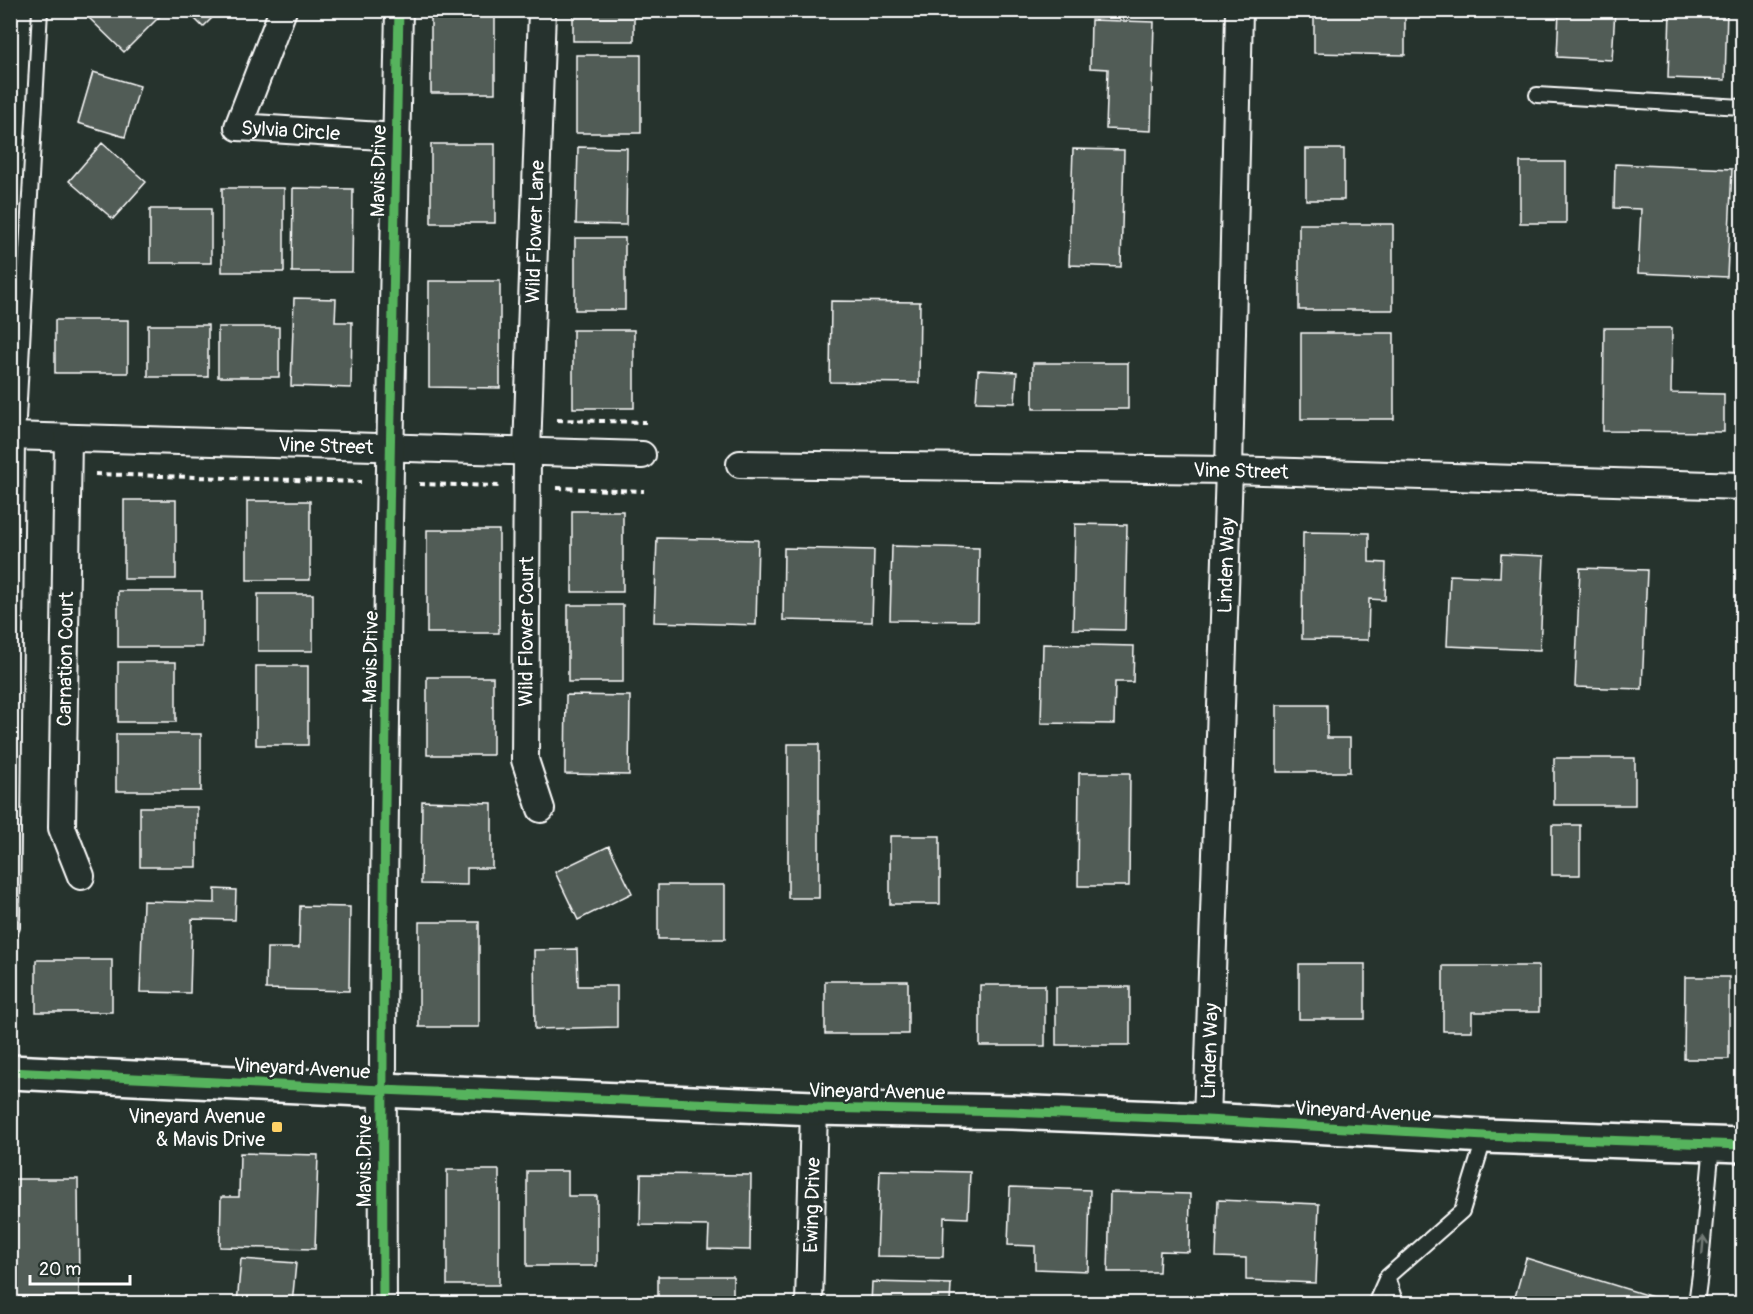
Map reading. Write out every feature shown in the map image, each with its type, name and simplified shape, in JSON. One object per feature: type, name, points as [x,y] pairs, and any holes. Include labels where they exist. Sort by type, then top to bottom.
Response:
[{"type":"street","name":"Sylvia Circle","points":[[284,10],[238,127],[397,137]]},
{"type":"street","name":"Mavis Drive","points":[[383,1304],[382,1090],[399,10]]},
{"type":"street","name":"Wild Flower Lane","points":[[527,452],[542,10]]},
{"type":"street","name":"Linden Way","points":[[1207,1120],[1229,470],[1239,10]]},
{"type":"street","name":"Vine Street","points":[[14,436],[642,455]]},
{"type":"street","name":"Carnation Court","points":[[68,438],[62,828],[81,876]]},
{"type":"street","name":"Wild Flower Court","points":[[527,452],[525,760],[541,809]]},
{"type":"street","name":"Vine Street","points":[[740,464],[1229,470],[1743,486]]},
{"type":"street","name":"Vineyard Avenue","points":[[10,1072],[382,1090],[814,1108],[1011,1112],[1207,1120],[1485,1136],[1727,1144]]},
{"type":"street","name":"Ewing Drive","points":[[808,1304],[814,1108]]},
{"type":"lane","points":[[10,932],[12,927],[14,802],[14,436],[40,10]]},
{"type":"lane","points":[[1537,95],[1743,107]]},
{"type":"lane","points":[[1375,1304],[1387,1277],[1462,1211],[1485,1136]]},
{"type":"lane","points":[[1696,1304],[1727,1144]]},
{"type":"lane","points":[[1387,1277],[1396,1304]]},
{"type":"path","points":[[67,473],[644,491]]},
{"type":"building","points":[[87,10],[162,10],[164,12],[124,52],[84,13]]},
{"type":"building","points":[[186,10],[220,10],[203,27]]},
{"type":"building","points":[[573,10],[634,10],[634,41],[573,41]]},
{"type":"building","points":[[1336,10],[1405,10],[1405,55],[1314,53],[1314,13],[1336,14]]},
{"type":"building","points":[[1559,10],[1615,10],[1612,60],[1557,57]]},
{"type":"building","points":[[1670,10],[1727,10],[1725,80],[1668,78]]},
{"type":"building","points":[[431,12],[495,12],[495,93],[431,93]]},
{"type":"building","points":[[1091,20],[1154,22],[1151,131],[1106,129],[1108,69],[1090,68]]},
{"type":"building","points":[[576,55],[641,55],[641,133],[576,133]]},
{"type":"building","points":[[93,72],[140,86],[125,137],[78,123]]},
{"type":"building","points":[[102,143],[146,182],[113,219],[69,181]]},
{"type":"building","points":[[431,144],[495,144],[495,223],[431,223]]},
{"type":"building","points":[[578,147],[627,148],[626,225],[576,224]]},
{"type":"building","points":[[1073,149],[1124,150],[1121,267],[1069,265]]},
{"type":"building","points":[[1306,149],[1344,149],[1344,200],[1306,200]]},
{"type":"building","points":[[1520,162],[1566,162],[1566,223],[1520,223]]},
{"type":"building","points":[[1615,164],[1732,169],[1727,277],[1638,273],[1641,209],[1614,208]]},
{"type":"building","points":[[222,188],[284,188],[284,272],[222,272]]},
{"type":"building","points":[[293,188],[353,189],[352,272],[292,272]]},
{"type":"building","points":[[150,209],[211,209],[211,263],[150,263]]},
{"type":"building","points":[[1299,224],[1393,224],[1393,310],[1299,310]]},
{"type":"building","points":[[575,238],[625,238],[625,310],[575,310]]},
{"type":"building","points":[[429,281],[500,281],[500,388],[429,387]]},
{"type":"building","points":[[294,298],[336,299],[335,322],[352,322],[351,388],[291,386]]},
{"type":"building","points":[[831,301],[920,302],[919,383],[830,382]]},
{"type":"building","points":[[55,320],[128,320],[128,373],[55,373]]},
{"type":"building","points":[[148,325],[208,325],[208,377],[148,377]]},
{"type":"building","points":[[218,327],[279,327],[279,377],[218,377]]},
{"type":"building","points":[[1604,328],[1672,328],[1671,393],[1724,394],[1724,432],[1603,431]]},
{"type":"building","points":[[573,330],[634,330],[634,408],[573,408]]},
{"type":"building","points":[[1301,333],[1394,333],[1394,419],[1301,419]]},
{"type":"building","points":[[1033,363],[1128,363],[1128,409],[1033,409]]},
{"type":"building","points":[[978,370],[1017,372],[1015,403],[976,402]]},
{"type":"building","points":[[124,500],[176,500],[176,579],[124,579]]},
{"type":"building","points":[[247,501],[310,501],[310,580],[247,580]]},
{"type":"building","points":[[572,511],[623,511],[623,592],[572,592]]},
{"type":"building","points":[[1075,524],[1127,525],[1125,630],[1073,629]]},
{"type":"building","points":[[427,530],[499,530],[499,633],[427,633]]},
{"type":"building","points":[[1303,532],[1369,533],[1369,562],[1386,563],[1385,600],[1369,599],[1368,640],[1302,639]]},
{"type":"building","points":[[657,538],[758,540],[756,625],[654,622]]},
{"type":"building","points":[[892,546],[979,548],[978,621],[890,620]]},
{"type":"building","points":[[784,548],[874,550],[872,622],[783,620]]},
{"type":"building","points":[[1501,554],[1544,556],[1540,650],[1447,646],[1450,575],[1500,577]]},
{"type":"building","points":[[1580,568],[1647,570],[1642,689],[1575,687]]},
{"type":"building","points":[[118,591],[202,591],[202,647],[118,647]]},
{"type":"building","points":[[258,594],[313,594],[313,651],[258,651]]},
{"type":"building","points":[[568,605],[623,605],[623,682],[568,682]]},
{"type":"building","points":[[1043,644],[1134,646],[1133,682],[1115,682],[1114,724],[1041,723]]},
{"type":"building","points":[[118,662],[176,662],[176,722],[118,722]]},
{"type":"building","points":[[256,666],[308,666],[308,745],[256,745]]},
{"type":"building","points":[[427,677],[493,677],[493,755],[427,755]]},
{"type":"building","points":[[566,695],[630,696],[629,775],[565,774]]},
{"type":"building","points":[[1277,705],[1327,705],[1327,738],[1350,738],[1350,772],[1277,772]]},
{"type":"building","points":[[116,734],[201,734],[201,791],[116,791]]},
{"type":"building","points":[[788,744],[819,744],[819,898],[788,898]]},
{"type":"building","points":[[1554,758],[1635,758],[1635,805],[1554,805]]},
{"type":"building","points":[[1079,773],[1130,773],[1129,886],[1078,886]]},
{"type":"building","points":[[422,801],[492,803],[492,868],[467,868],[467,885],[421,884]]},
{"type":"building","points":[[140,807],[197,807],[197,867],[140,867]]},
{"type":"building","points":[[1552,825],[1580,825],[1580,875],[1552,875]]},
{"type":"building","points":[[890,836],[940,836],[940,904],[890,904]]},
{"type":"building","points":[[609,846],[632,893],[578,920],[555,872]]},
{"type":"building","points":[[658,885],[725,885],[725,939],[658,939]]},
{"type":"building","points":[[215,889],[236,890],[235,920],[192,919],[190,993],[140,992],[143,901],[215,903]]},
{"type":"building","points":[[300,906],[350,907],[349,991],[266,989],[267,948],[299,948]]},
{"type":"building","points":[[419,922],[479,922],[479,1027],[419,1027]]},
{"type":"building","points":[[577,949],[578,986],[617,986],[617,1027],[535,1029],[534,950]]},
{"type":"building","points":[[36,960],[112,960],[112,1012],[36,1012]]},
{"type":"building","points":[[1299,964],[1365,964],[1365,1019],[1299,1019]]},
{"type":"building","points":[[1443,966],[1539,966],[1539,1012],[1472,1012],[1472,1031],[1443,1031]]},
{"type":"building","points":[[1685,977],[1729,977],[1729,1059],[1684,1059]]},
{"type":"building","points":[[825,981],[908,981],[908,1034],[825,1034]]},
{"type":"building","points":[[980,985],[1045,985],[1045,1046],[980,1046]]},
{"type":"building","points":[[1056,987],[1130,987],[1130,1045],[1056,1045]]},
{"type":"building","points":[[240,1153],[318,1155],[315,1249],[220,1247],[221,1197],[239,1197]]},
{"type":"building","points":[[447,1170],[499,1170],[499,1285],[447,1285]]},
{"type":"building","points":[[880,1170],[970,1172],[968,1218],[944,1217],[943,1257],[877,1256]]},
{"type":"building","points":[[527,1171],[568,1171],[568,1196],[597,1196],[597,1266],[527,1266]]},
{"type":"building","points":[[641,1174],[751,1175],[750,1250],[708,1249],[709,1226],[640,1225]]},
{"type":"building","points":[[10,1179],[78,1179],[79,1296],[10,1296]]},
{"type":"building","points":[[1010,1187],[1090,1190],[1088,1271],[1035,1269],[1035,1246],[1008,1245]]},
{"type":"building","points":[[1110,1192],[1190,1194],[1189,1252],[1160,1251],[1159,1272],[1108,1272]]},
{"type":"building","points":[[1218,1200],[1319,1204],[1316,1283],[1246,1280],[1246,1258],[1216,1257]]},
{"type":"building","points":[[1526,1258],[1656,1298],[1655,1304],[1513,1304]]},
{"type":"building","points":[[241,1259],[296,1263],[292,1304],[237,1304]]},
{"type":"building","points":[[658,1276],[733,1276],[733,1304],[658,1304]]},
{"type":"building","points":[[872,1282],[951,1284],[950,1304],[871,1304]]},
{"type":"building","points":[[452,1301],[506,1301],[506,1304],[452,1304]]},
{"type":"cycle path","points":[[383,1304],[389,495],[399,10]]},
{"type":"cycle path","points":[[10,1072],[814,1108],[1011,1112],[1207,1120],[1485,1136],[1742,1145]]},
{"type":"place","name":"Vineyard Avenue & Mavis Drive","points":[[277,1127]]}]
